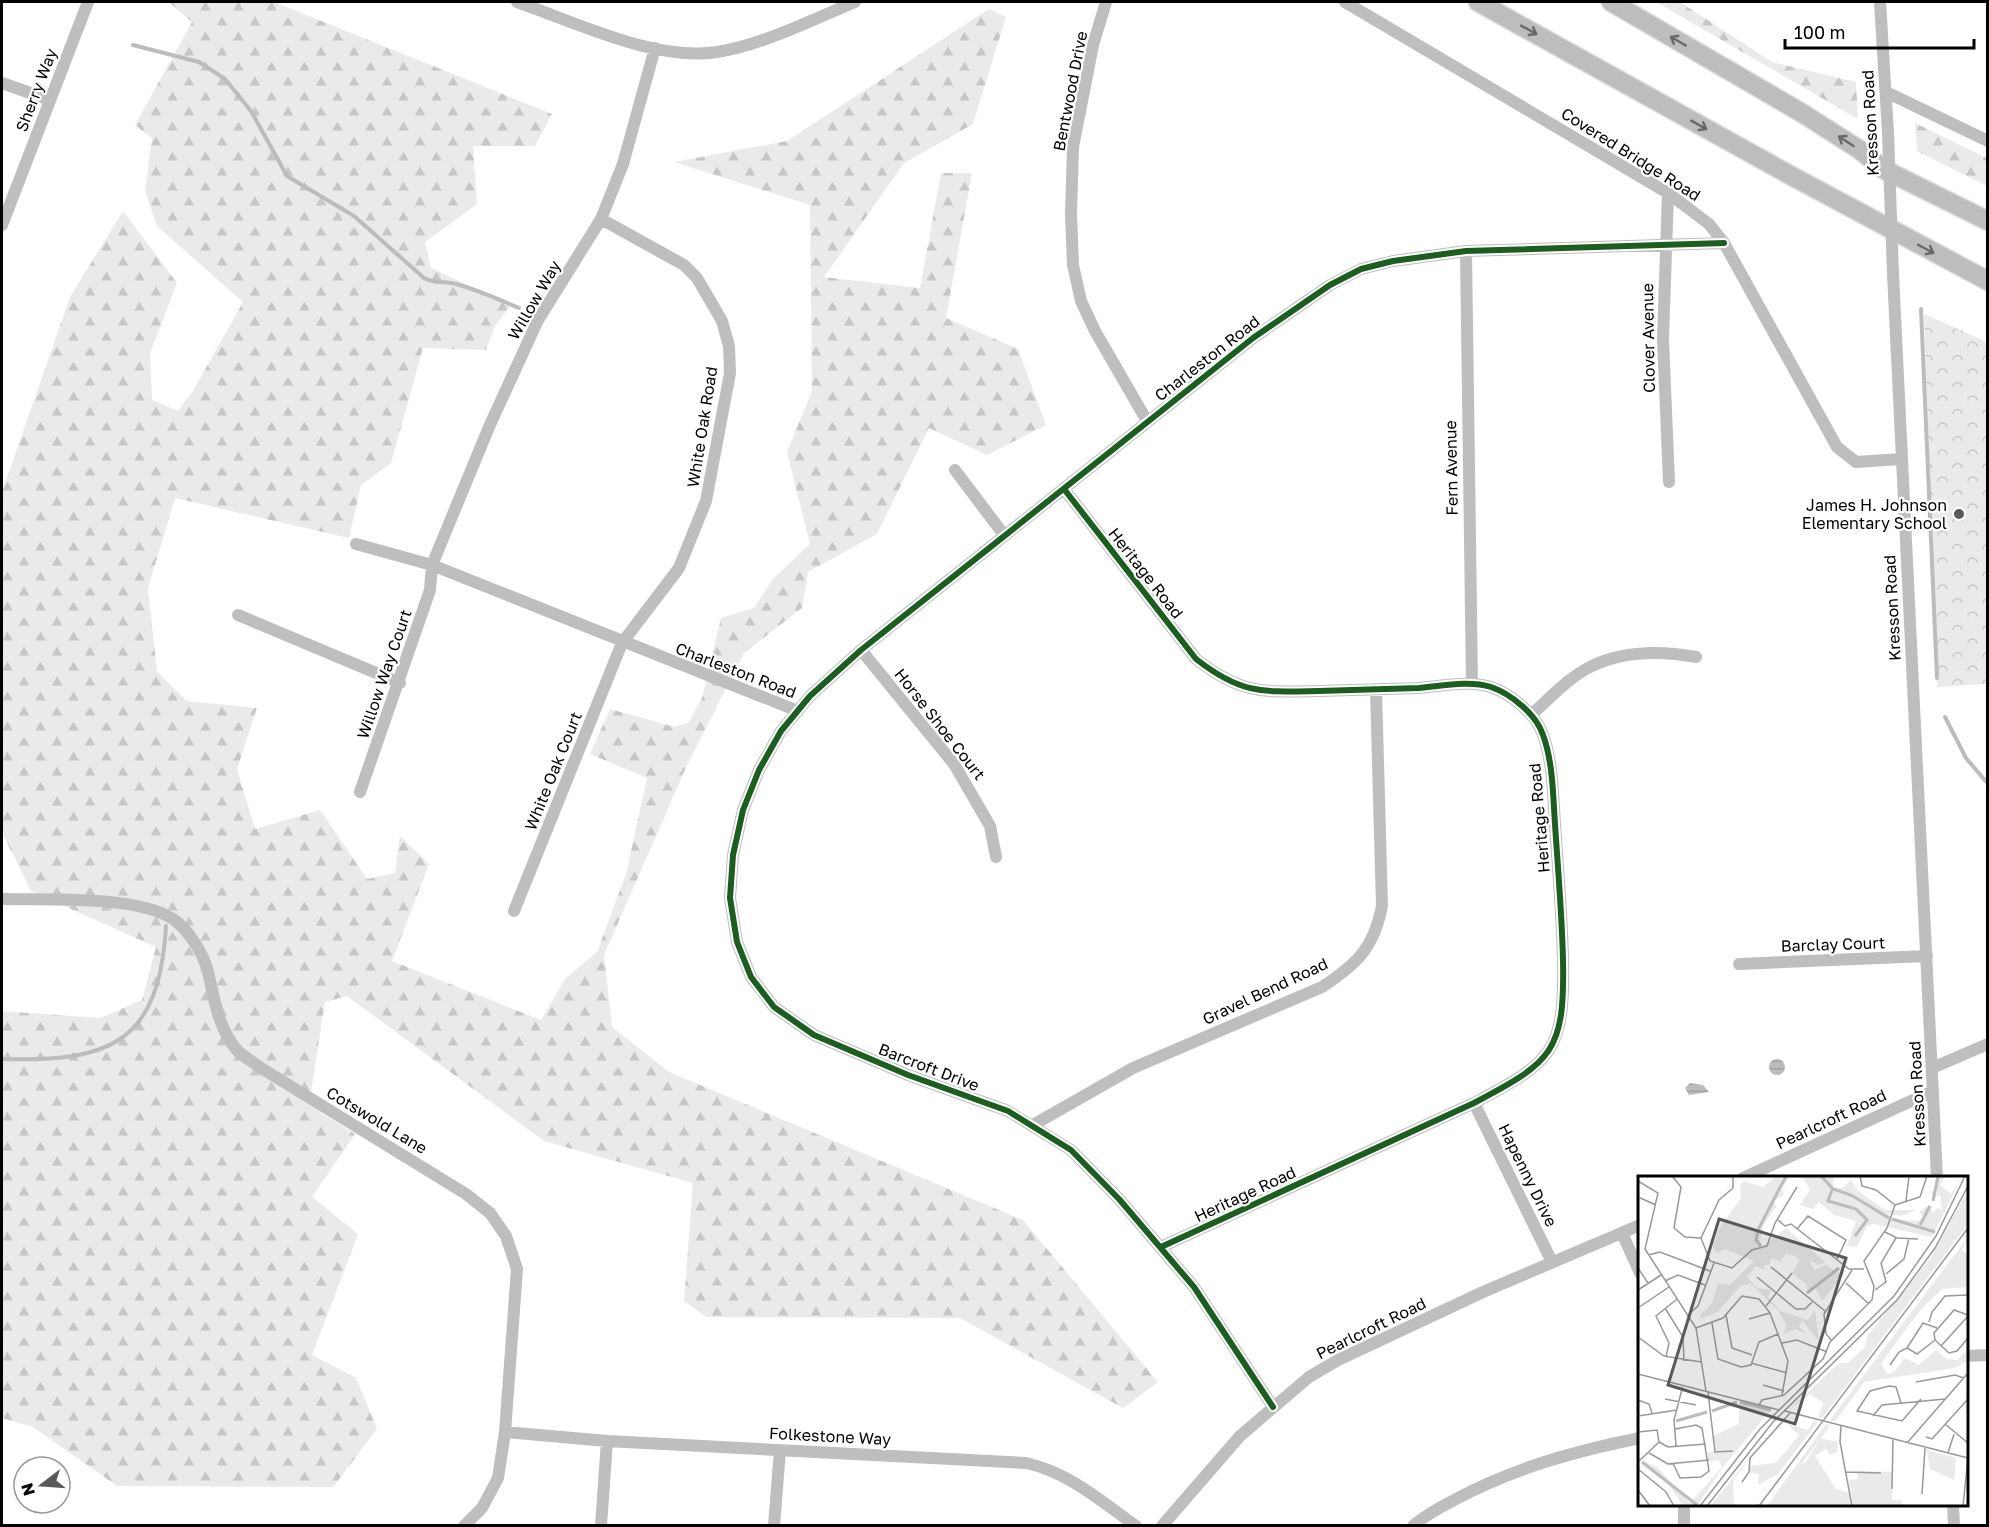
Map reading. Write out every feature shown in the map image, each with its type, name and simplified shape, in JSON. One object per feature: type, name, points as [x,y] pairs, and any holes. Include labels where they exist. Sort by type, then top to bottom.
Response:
[{"type":"highway","points":[[1478,2],[1798,180],[1988,281]]},
{"type":"highway","points":[[1611,2],[1802,113],[1860,150],[1883,169],[1988,221]]},
{"type":"street","name":"Sherry Way","points":[[2,225],[88,2]]},
{"type":"street","points":[[521,2],[655,48],[695,54],[717,52],[749,43],[855,2]]},
{"type":"street","name":"Bentwood Drive","points":[[1106,2],[1093,45],[1073,147],[1071,214],[1073,265],[1081,302],[1095,331],[1147,421]]},
{"type":"street","name":"Covered Bridge Road","points":[[1345,2],[1668,193],[1709,224],[1724,243],[1837,447],[1856,462],[1901,459]]},
{"type":"street","name":"Kresson Road","points":[[1880,2],[1937,1176]]},
{"type":"street","name":"Willow Way","points":[[432,566],[489,427],[538,320],[601,219],[623,164],[655,48]]},
{"type":"street","points":[[2,83],[50,100]]},
{"type":"street","points":[[1886,93],[1988,141]]},
{"type":"street","name":"Clover Avenue","points":[[1668,193],[1663,339],[1669,482]]},
{"type":"street","name":"White Oak Road","points":[[601,219],[684,265],[711,297],[722,321],[729,346],[729,373],[706,501],[679,568],[622,643]]},
{"type":"street","name":"Charleston Road","points":[[357,544],[432,566],[798,711],[810,696],[861,650],[1147,421],[1253,338],[1338,281],[1361,269],[1393,261],[1466,251],[1665,243],[1724,243]]},
{"type":"street","name":"Fern Avenue","points":[[1466,251],[1472,684]]},
{"type":"street","points":[[955,470],[1004,535]]},
{"type":"street","name":"Heritage Road","points":[[1064,489],[1196,659],[1216,675],[1236,685],[1261,692],[1376,690],[1472,684],[1492,688],[1532,714],[1543,735],[1552,784],[1564,1008],[1555,1040],[1538,1064],[1518,1080],[1474,1103],[1161,1247]]},
{"type":"street","name":"Willow Way Court","points":[[360,792],[400,683],[430,590],[432,566]]},
{"type":"street","points":[[238,615],[400,683]]},
{"type":"street","name":"White Oak Court","points":[[514,911],[622,643]]},
{"type":"street","name":"Horse Shoe Court","points":[[861,650],[954,764],[990,826],[996,857]]},
{"type":"street","points":[[1532,714],[1571,679],[1591,666],[1615,659],[1665,651],[1696,657]]},
{"type":"street","name":"Gravel Bend Road","points":[[1033,1125],[1133,1068],[1322,987],[1347,971],[1368,948],[1378,929],[1382,906],[1376,690]]},
{"type":"street","name":"Barcroft Drive","points":[[798,711],[781,731],[759,770],[742,810],[733,855],[730,898],[737,942],[751,977],[774,1007],[814,1035],[908,1075],[1008,1111],[1071,1150],[1161,1247],[1216,1316],[1273,1407]]},
{"type":"street","name":"Cotswold Lane","points":[[2,899],[105,903],[145,908],[173,920],[191,937],[206,964],[221,1023],[236,1049],[261,1068],[466,1194],[490,1213],[506,1236],[517,1269],[505,1432],[498,1478],[482,1508],[464,1526]]},
{"type":"street","name":"Barclay Court","points":[[1739,964],[1927,956]]},
{"type":"street","points":[[1932,1068],[1988,1044]]},
{"type":"street","name":"Pearlcroft Road","points":[[1747,1176],[1933,1090]]},
{"type":"street","name":"Hapenny Drive","points":[[1474,1103],[1552,1262]]},
{"type":"street","name":"Pearlcroft Road","points":[[1162,1526],[1240,1436],[1309,1377],[1338,1360],[1552,1262],[1638,1226]]},
{"type":"street","points":[[1622,1233],[1638,1269]]},
{"type":"street","points":[[1968,1356],[1988,1355]]},
{"type":"street","name":"Folkestone Way","points":[[505,1432],[608,1441],[1026,1463],[1046,1467],[1068,1477],[1136,1526]]},
{"type":"street","points":[[1413,1526],[1476,1488],[1523,1467],[1638,1438]]},
{"type":"street","points":[[601,1526],[608,1441]]},
{"type":"street","points":[[774,1526],[780,1450]]},
{"type":"street","points":[[1684,1506],[1684,1526]]},
{"type":"street","points":[[1953,1506],[1954,1526]]},
{"type":"green space","points":[[169,2],[274,2],[552,114],[535,146],[473,146],[477,204],[425,242],[431,268],[511,305],[495,326],[486,350],[423,348],[391,463],[361,485],[349,538],[175,498],[148,588],[157,672],[187,701],[257,708],[237,769],[255,829],[320,810],[367,879],[395,873],[400,836],[429,864],[392,961],[541,1020],[565,979],[597,952],[626,874],[647,778],[590,754],[610,709],[675,727],[689,722],[702,698],[721,618],[754,608],[773,579],[810,544],[787,452],[812,391],[810,205],[674,162],[787,141],[989,9],[1006,17],[973,124],[904,163],[824,277],[920,288],[941,173],[972,173],[946,318],[1018,349],[1046,425],[987,455],[929,428],[877,534],[808,572],[802,608],[744,653],[687,765],[604,955],[612,1027],[669,1072],[1023,1220],[1158,1382],[1123,1408],[960,1318],[706,1317],[684,1301],[693,1183],[544,1141],[347,996],[325,1002],[309,1105],[355,1134],[312,1197],[358,1234],[312,1355],[356,1378],[377,1429],[333,1487],[117,1486],[33,1427],[2,1418],[2,1011],[100,1018],[142,1000],[156,947],[31,891],[2,832],[2,492],[70,297],[123,211],[177,283],[150,353],[152,400],[178,411],[193,391],[243,302],[157,226],[145,191],[152,138],[135,125],[192,22]]},
{"type":"green space","points":[[1656,2],[1680,2],[1772,62],[1856,82],[1858,119]]},
{"type":"green space","points":[[1915,123],[1987,158],[1987,186],[1917,151]]},
{"type":"green space","points":[[1924,314],[1987,342],[1987,684],[1937,687]]},
{"type":"shaded area","points":[[1777,1059],[1783,1061],[1785,1067],[1783,1073],[1777,1075],[1771,1073],[1769,1067],[1771,1061]]},
{"type":"shaded area","points":[[1690,1083],[1703,1085],[1709,1092],[1689,1095],[1685,1088]]},
{"type":"waterway","points":[[133,45],[199,62],[225,79],[251,111],[287,176],[354,216],[424,278],[464,286],[519,308]]},
{"type":"waterway","points":[[1921,309],[1937,678]]},
{"type":"waterway","points":[[1945,717],[1966,758],[1988,784]]},
{"type":"waterway","points":[[2,1059],[73,1056],[100,1049],[122,1038],[140,1020],[153,997],[161,965],[166,926]]},
{"type":"cycle path","points":[[1273,1407],[1194,1287],[1119,1199],[1071,1150],[1008,1111],[908,1075],[814,1035],[774,1007],[751,977],[737,942],[730,898],[733,855],[743,810],[759,770],[781,731],[810,696],[861,650],[1253,338],[1330,285],[1361,269],[1393,261],[1466,251],[1724,243]]},
{"type":"cycle path","points":[[1064,489],[1196,659],[1212,671],[1240,685],[1268,691],[1419,688],[1465,684],[1491,687],[1507,694],[1535,720],[1543,735],[1551,768],[1561,909],[1563,991],[1561,1015],[1556,1035],[1548,1051],[1537,1064],[1521,1076],[1474,1103],[1161,1247]]},
{"type":"place","name":"James H. Johnson Elementary School","points":[[1959,514]]}]
